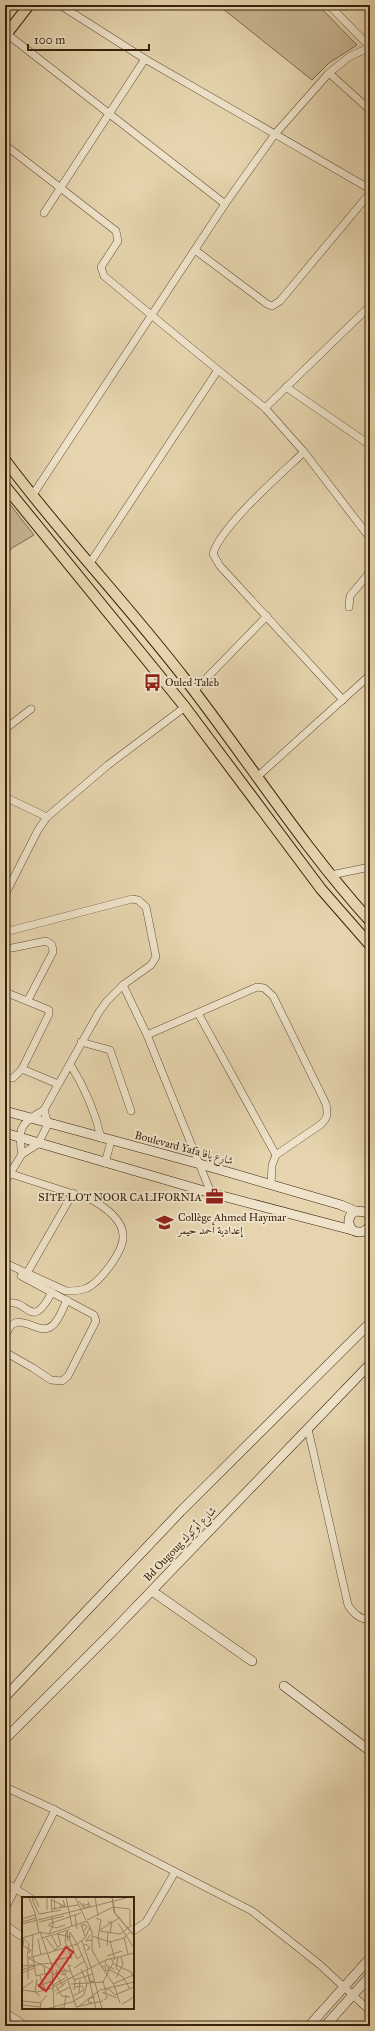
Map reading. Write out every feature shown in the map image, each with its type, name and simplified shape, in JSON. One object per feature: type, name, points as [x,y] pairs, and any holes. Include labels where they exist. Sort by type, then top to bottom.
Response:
[{"type":"main road","points":[[6,35],[29,5]]},
{"type":"main road","points":[[5,460],[32,496],[148,632],[194,691],[331,875],[370,921]]},
{"type":"main road","points":[[5,486],[185,708],[321,889],[370,945]]},
{"type":"street","points":[[60,5],[145,59],[370,189]]},
{"type":"street","points":[[32,496],[194,250],[275,134],[329,73],[349,57],[370,47],[329,5]]},
{"type":"street","points":[[6,35],[110,113],[225,204]]},
{"type":"street","points":[[44,213],[145,59]]},
{"type":"street","points":[[329,73],[370,110]]},
{"type":"street","points":[[5,145],[116,232],[118,241],[101,267],[102,273],[265,408],[304,452],[370,538]]},
{"type":"street","points":[[194,250],[267,304],[275,305],[370,193]]},
{"type":"street","points":[[265,408],[370,306]]},
{"type":"street","points":[[90,564],[218,370]]},
{"type":"street","points":[[286,387],[370,445]]},
{"type":"street","points":[[304,452],[260,494],[222,535],[215,545],[213,554],[220,566],[343,700]]},
{"type":"street","points":[[349,607],[350,596],[370,572]]},
{"type":"street","points":[[194,691],[267,616]]},
{"type":"street","points":[[257,777],[370,675]]},
{"type":"street","points":[[5,895],[38,830],[47,817],[108,765],[185,708]]},
{"type":"street","points":[[5,729],[31,709]]},
{"type":"street","points":[[5,797],[47,817]]},
{"type":"street","points":[[331,875],[370,868]]},
{"type":"street","points":[[5,932],[132,899],[138,900],[146,907],[156,957],[151,966],[123,985],[107,1001],[81,1042],[44,1110],[27,1118],[19,1137],[22,1154]]},
{"type":"street","points":[[12,948],[46,941],[52,945],[52,952],[28,1000]]},
{"type":"street","points":[[123,985],[147,1035],[211,1193]]},
{"type":"street","points":[[147,1035],[257,988],[264,988],[273,996],[326,1104],[328,1113],[326,1119],[320,1125],[292,1142],[276,1154],[272,1165],[271,1185]]},
{"type":"street","points":[[5,992],[47,1008],[49,1014],[22,1069],[13,1078],[5,1078]]},
{"type":"street","points":[[198,1013],[276,1154]]},
{"type":"street","points":[[81,1042],[101,1046],[110,1050],[131,1111]]},
{"type":"street","points":[[70,1064],[89,1096],[97,1118],[101,1138]]},
{"type":"street","points":[[22,1069],[58,1084]]},
{"type":"street","points":[[5,1182],[7,1172],[22,1154],[38,1144],[48,1124],[44,1110]]},
{"type":"street","name":"Boulevard Yafa شارع يافا","points":[[5,1112],[200,1164],[355,1211],[369,1213]]},
{"type":"street","points":[[5,1133],[38,1144],[211,1193],[352,1230],[368,1230]]},
{"type":"street","points":[[105,1163],[111,1140]]},
{"type":"street","points":[[5,1263],[66,1291],[76,1291],[88,1288],[97,1281],[120,1249],[123,1236],[120,1225],[103,1206],[73,1193],[7,1172]]},
{"type":"street","points":[[27,1273],[73,1193]]},
{"type":"street","points":[[352,1230],[349,1226],[349,1219],[355,1211]]},
{"type":"street","points":[[5,1268],[94,1315],[96,1321],[64,1380],[57,1382],[50,1380],[33,1368],[5,1352]]},
{"type":"street","points":[[5,1304],[12,1303],[32,1312],[38,1312],[45,1306],[52,1292]]},
{"type":"street","points":[[5,1336],[12,1325],[17,1322],[43,1329],[51,1327],[55,1323],[67,1300]]},
{"type":"street","name":"Bd Ougoug شارع أوكوك","points":[[5,1697],[181,1511],[370,1323]]},
{"type":"street","name":"Bd Ougoug شارع أوكوك","points":[[5,1739],[152,1591],[370,1364]]},
{"type":"street","points":[[308,1429],[348,1605],[353,1613],[361,1619],[370,1620]]},
{"type":"street","points":[[152,1591],[252,1660]]},
{"type":"street","points":[[284,1686],[370,1751]]},
{"type":"street","points":[[5,1787],[55,1810],[174,1872],[226,1897],[252,1912],[319,1964],[370,2011]]},
{"type":"street","points":[[5,1909],[55,1810]]},
{"type":"street","points":[[134,1930],[146,1922],[174,1872]]},
{"type":"street","points":[[5,1882],[28,1897]]},
{"type":"street","points":[[5,1926],[22,1936]]},
{"type":"street","points":[[309,2026],[370,1958]]},
{"type":"street","points":[[325,2026],[370,1976]]},
{"type":"street","points":[[5,2012],[26,2026]]},
{"type":"shaded area","points":[[218,5],[318,5],[357,45],[329,63],[312,80]]},
{"type":"shaded area","points":[[5,498],[34,535],[12,548],[5,557]]},
{"type":"place","name":"Ouled Taleb","points":[[152,682]]},
{"type":"place","name":"SITE LOT NOOR CALIFORNIA","points":[[215,1197]]},
{"type":"place","name":"Collège Ahmed Haymar إعدادية أحمد حيمر","points":[[165,1223]]}]
